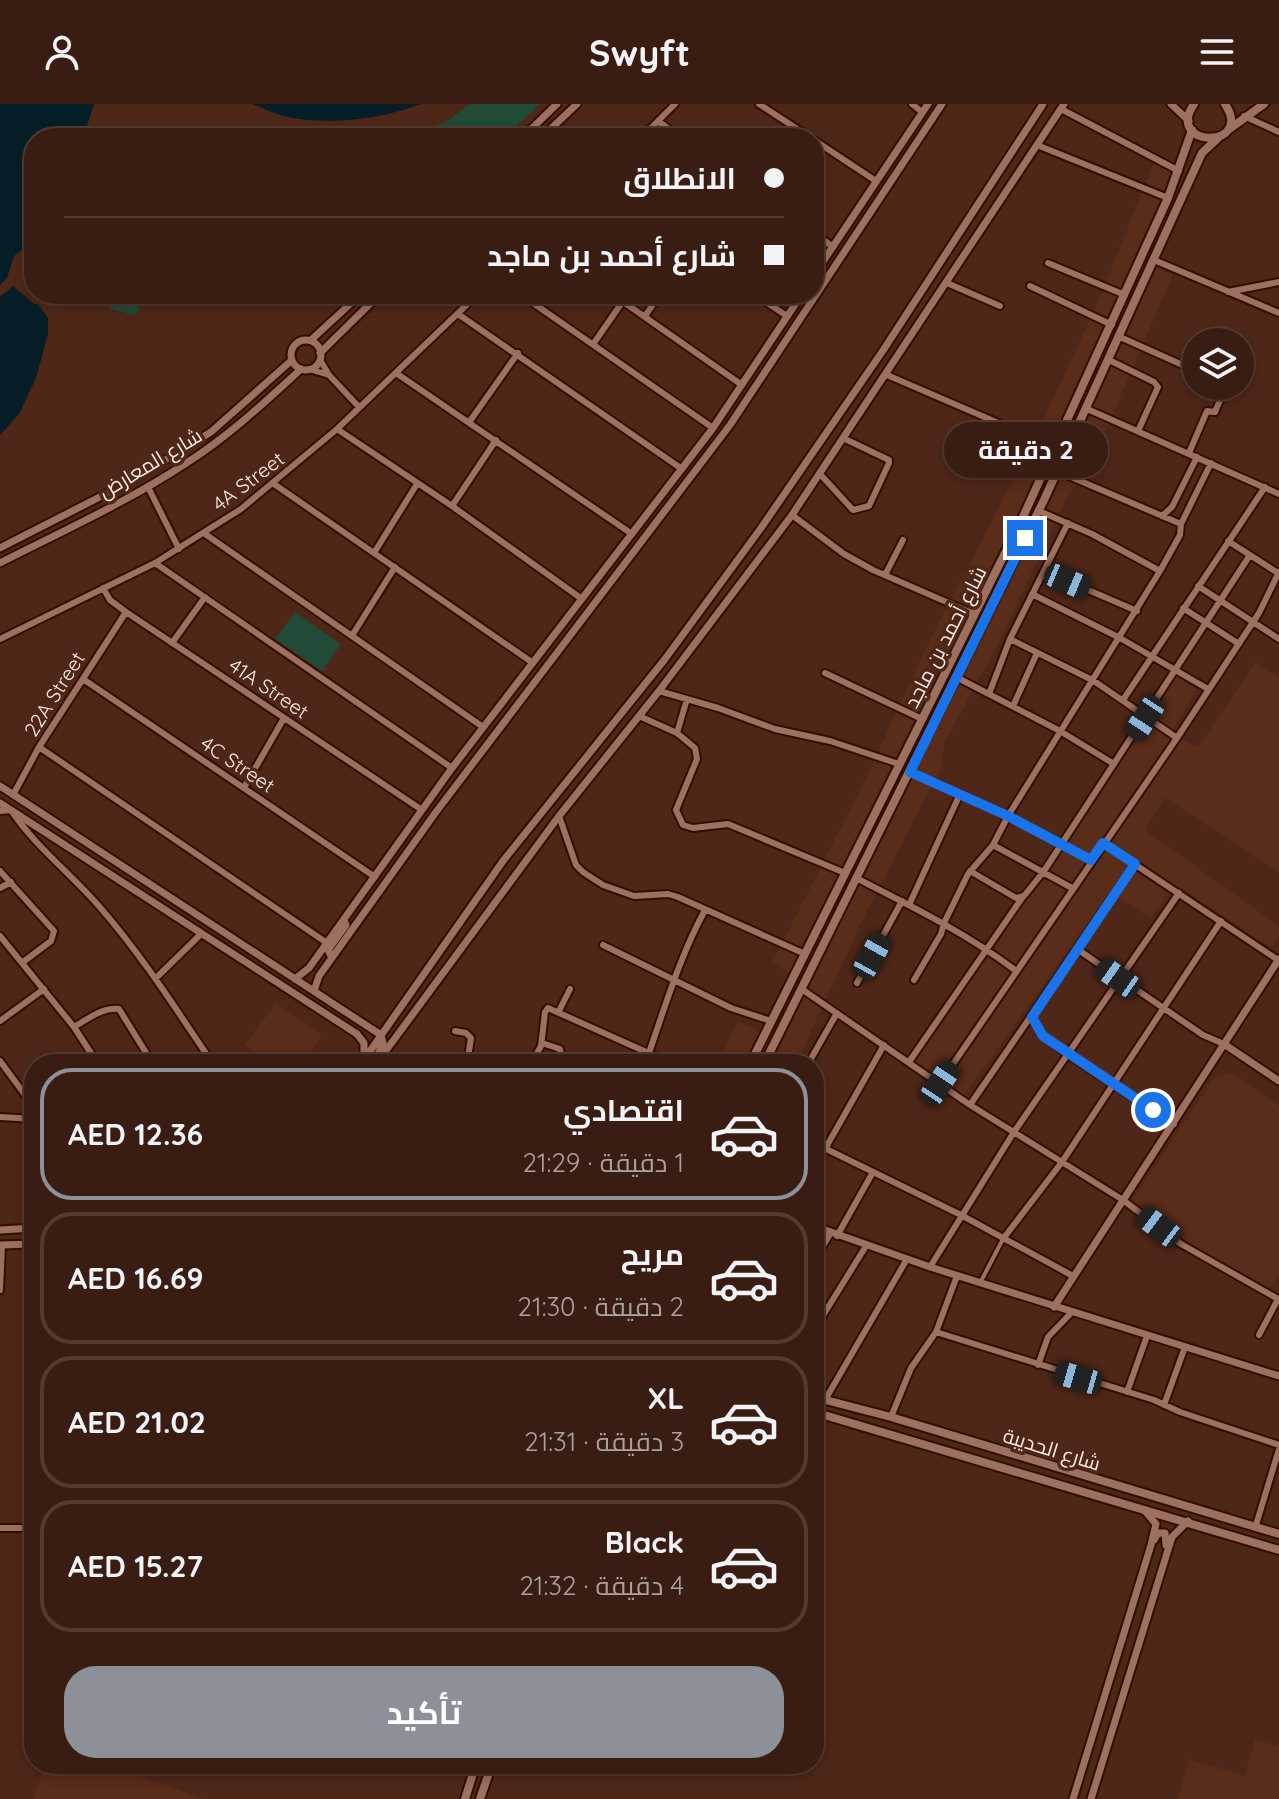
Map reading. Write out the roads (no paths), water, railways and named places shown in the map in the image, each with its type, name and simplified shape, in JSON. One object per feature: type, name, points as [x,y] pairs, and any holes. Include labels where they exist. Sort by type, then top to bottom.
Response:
[{"type":"main road","name":"شارع أحمد بن ماجد","points":[[755,1054],[974,614],[1112,325],[1179,171],[1190,126],[1189,115],[1194,104]]},
{"type":"main road","points":[[1225,104],[1231,117],[1227,130]]},
{"type":"main road","name":"شارع أحمد بن ماجد","points":[[769,1054],[1039,511],[1202,153],[1244,116],[1264,104]]},
{"type":"main road","points":[[1190,126],[1203,138],[1218,138]]},
{"type":"main road","name":"شارع الحديبة","points":[[825,1400],[1279,1534]]},
{"type":"main road","name":"شارع الحديبة","points":[[824,1415],[1279,1550]]},
{"type":"main road","points":[[465,1799],[473,1774]]},
{"type":"main road","points":[[480,1799],[489,1774]]},
{"type":"street","points":[[532,128],[557,104]]},
{"type":"street","points":[[552,128],[577,104]]},
{"type":"street","points":[[659,104],[667,112]]},
{"type":"street","points":[[651,128],[675,104]]},
{"type":"street","points":[[759,104],[795,128]]},
{"type":"street","points":[[912,104],[922,112]]},
{"type":"street","points":[[824,260],[928,104]]},
{"type":"street","points":[[824,283],[942,104]]},
{"type":"street","points":[[368,1054],[503,861],[665,659],[761,528],[884,349],[1043,104]]},
{"type":"street","points":[[1171,104],[1190,126]]},
{"type":"street","points":[[381,1054],[559,816],[659,691],[792,515],[845,439],[1061,106],[1179,171]]},
{"type":"street","points":[[1244,116],[1279,132]]},
{"type":"street","points":[[658,121],[667,128]]},
{"type":"street","points":[[1037,145],[1168,198]]},
{"type":"street","points":[[824,147],[876,181]]},
{"type":"street","points":[[824,240],[833,247]]},
{"type":"street","points":[[1154,260],[1279,313]]},
{"type":"street","points":[[1048,263],[1125,295]]},
{"type":"street","points":[[1228,292],[1279,282]]},
{"type":"street","points":[[947,283],[1000,306]]},
{"type":"street","points":[[1030,286],[1112,325]]},
{"type":"street","points":[[329,375],[305,369],[292,360],[291,354],[295,345],[311,340],[350,304]]},
{"type":"street","points":[[305,369],[370,304]]},
{"type":"street","name":"4A Street","points":[[0,639],[155,563],[205,534],[274,484],[337,429],[468,304]]},
{"type":"street","points":[[535,304],[713,428]]},
{"type":"street","points":[[594,343],[621,304]]},
{"type":"street","points":[[627,304],[742,385]]},
{"type":"street","points":[[645,316],[653,304]]},
{"type":"street","points":[[769,304],[787,316]]},
{"type":"street","points":[[295,979],[306,972],[452,768],[713,428],[795,304]]},
{"type":"street","points":[[314,991],[317,980],[436,812],[730,425],[810,304]]},
{"type":"street","points":[[458,314],[682,469]]},
{"type":"street","points":[[1120,337],[1182,365]]},
{"type":"street","points":[[311,340],[329,375],[359,407]]},
{"type":"street","points":[[470,421],[518,353]]},
{"type":"street","name":"شارع المعارض","points":[[0,548],[129,482],[211,432],[292,360]]},
{"type":"street","points":[[1109,360],[1154,382],[1158,387],[1138,431]]},
{"type":"street","name":"شارع المعارض","points":[[0,563],[148,487],[224,437],[305,369]]},
{"type":"street","points":[[396,373],[632,534]]},
{"type":"street","points":[[887,375],[1054,447]]},
{"type":"street","points":[[1189,453],[1207,411],[1215,412],[1220,400]]},
{"type":"street","points":[[1085,408],[1279,494]]},
{"type":"street","points":[[337,429],[582,599]]},
{"type":"street","points":[[820,474],[853,510],[869,506],[889,460],[845,439]]},
{"type":"street","points":[[452,506],[496,440]]},
{"type":"street","points":[[1162,516],[1172,507],[1197,457]]},
{"type":"street","points":[[914,980],[941,934],[970,871],[993,845],[1160,571],[1180,535],[1181,524],[1211,463]]},
{"type":"street","points":[[1057,471],[1181,524]]},
{"type":"street","points":[[274,484],[533,663]]},
{"type":"street","points":[[374,553],[417,484]]},
{"type":"street","points":[[148,487],[179,549]]},
{"type":"street","points":[[1123,700],[1265,487]]},
{"type":"street","points":[[1039,511],[1160,571]]},
{"type":"street","points":[[792,515],[844,554],[974,614]]},
{"type":"street","points":[[989,694],[1010,639],[1068,523]]},
{"type":"street","points":[[205,534],[483,727]]},
{"type":"street","points":[[885,575],[903,540]]},
{"type":"street","points":[[940,1083],[1253,623],[1279,573],[1228,541]]},
{"type":"street","points":[[909,1062],[1044,871],[1250,555]]},
{"type":"street","points":[[155,563],[452,768]]},
{"type":"street","points":[[353,634],[395,567]]},
{"type":"street","points":[[1044,571],[1137,611]]},
{"type":"street","points":[[1198,586],[1279,639]]},
{"type":"street","name":"41A Street","points":[[103,588],[110,600],[126,612],[422,810]]},
{"type":"street","points":[[1032,594],[1120,638],[1208,689]]},
{"type":"street","points":[[172,643],[205,597]]},
{"type":"street","points":[[1183,608],[1239,644]]},
{"type":"street","name":"22A Street","points":[[13,795],[39,747],[126,612]]},
{"type":"street","points":[[1010,639],[1094,681],[1177,738]]},
{"type":"street","points":[[1013,706],[1037,653]]},
{"type":"street","points":[[825,673],[922,719]]},
{"type":"street","points":[[956,677],[1060,731],[1114,764]]},
{"type":"street","name":"4C Street","points":[[83,679],[375,877]]},
{"type":"street","points":[[659,691],[775,729],[830,741],[899,764]]},
{"type":"street","points":[[677,733],[687,699]]},
{"type":"street","points":[[639,716],[692,743],[697,755],[676,810],[683,825],[693,828],[728,824],[845,873]]},
{"type":"street","points":[[245,786],[284,718]]},
{"type":"street","points":[[39,747],[327,943]]},
{"type":"street","points":[[910,772],[1008,816],[1091,860]]},
{"type":"street","points":[[0,786],[381,1035]]},
{"type":"street","points":[[909,905],[960,794]]},
{"type":"street","points":[[0,803],[361,1038],[364,1054]]},
{"type":"street","points":[[0,811],[11,810]]},
{"type":"street","points":[[11,810],[25,829],[98,905],[156,978],[206,1054]]},
{"type":"street","points":[[559,816],[576,865],[603,885],[634,896],[668,894],[805,954]]},
{"type":"street","points":[[1054,1307],[1278,959],[1103,843]]},
{"type":"street","points":[[993,845],[1072,888]]},
{"type":"street","points":[[970,1105],[1135,864]]},
{"type":"street","points":[[0,871],[54,931],[51,941],[23,962]]},
{"type":"street","points":[[970,871],[1016,898],[1022,898]]},
{"type":"street","points":[[856,878],[944,923],[1015,970]]},
{"type":"street","points":[[0,888],[11,882]]},
{"type":"street","points":[[930,1267],[1066,1053],[1179,893]]},
{"type":"street","points":[[857,983],[902,901]]},
{"type":"street","points":[[648,1052],[674,979],[705,910]]},
{"type":"street","points":[[332,958],[328,952],[346,925],[344,920]]},
{"type":"street","points":[[980,1283],[1003,1239],[1062,1162],[1221,921]]},
{"type":"street","points":[[156,978],[198,932],[201,924],[206,924],[263,960],[269,960]]},
{"type":"street","points":[[0,936],[74,1027],[92,1054]]},
{"type":"street","points":[[603,945],[731,1008],[771,1021]]},
{"type":"street","points":[[1077,949],[1203,1035],[1224,1044],[1279,1081]]},
{"type":"street","points":[[0,1021],[44,989]]},
{"type":"street","points":[[559,1011],[570,989]]},
{"type":"street","points":[[803,990],[970,1105],[1123,1200],[1181,1244],[1278,1298],[1259,1335]]},
{"type":"street","points":[[307,1002],[341,1019],[347,1018],[346,1012]]},
{"type":"street","points":[[536,1054],[542,1043],[545,1010],[551,1008],[652,1054]]},
{"type":"street","points":[[74,1027],[100,1011],[119,1009],[147,1054]]},
{"type":"street","points":[[814,1054],[837,1013]]},
{"type":"street","points":[[1032,1017],[1043,1036],[1174,1124]]},
{"type":"street","points":[[455,1031],[466,1033],[471,1038],[469,1054]]},
{"type":"street","points":[[378,1054],[381,1035]]},
{"type":"street","points":[[542,1043],[560,1049],[561,1054]]},
{"type":"street","points":[[884,1045],[825,1149],[961,1215],[1073,1276]]},
{"type":"street","points":[[0,1061],[24,1093]]},
{"type":"street","points":[[0,1117],[24,1118]]},
{"type":"street","points":[[824,1248],[873,1172]]},
{"type":"street","points":[[0,1230],[24,1229]]},
{"type":"street","points":[[824,1230],[957,1276],[1279,1376]]},
{"type":"street","points":[[0,1290],[1,1245],[24,1244]]},
{"type":"street","points":[[824,1314],[866,1246]]},
{"type":"street","points":[[825,1400],[907,1259]]},
{"type":"street","points":[[891,1417],[911,1368],[936,1332],[957,1276]]},
{"type":"street","points":[[1038,1365],[1048,1337],[1072,1312]]},
{"type":"street","points":[[936,1332],[1127,1392],[1279,1447],[1256,1525]]},
{"type":"street","points":[[1127,1392],[1147,1336]]},
{"type":"street","points":[[1164,1405],[1185,1347]]},
{"type":"street","points":[[1073,1799],[1156,1524],[1141,1508]]},
{"type":"street","points":[[1091,1799],[1172,1537],[1188,1521]]},
{"type":"street","points":[[0,1528],[24,1528]]},
{"type":"street","points":[[1151,1545],[1158,1533],[1165,1533],[1165,1559]]},
{"type":"water","points":[[0,104],[94,104],[86,128],[24,128],[24,248],[14,256],[7,278],[0,285]]},
{"type":"water","points":[[253,104],[421,104],[353,120],[318,121],[283,116]]},
{"type":"water","points":[[13,286],[24,295],[24,304],[38,304],[48,318],[48,334],[36,378],[19,414],[0,435],[0,297]]}]
